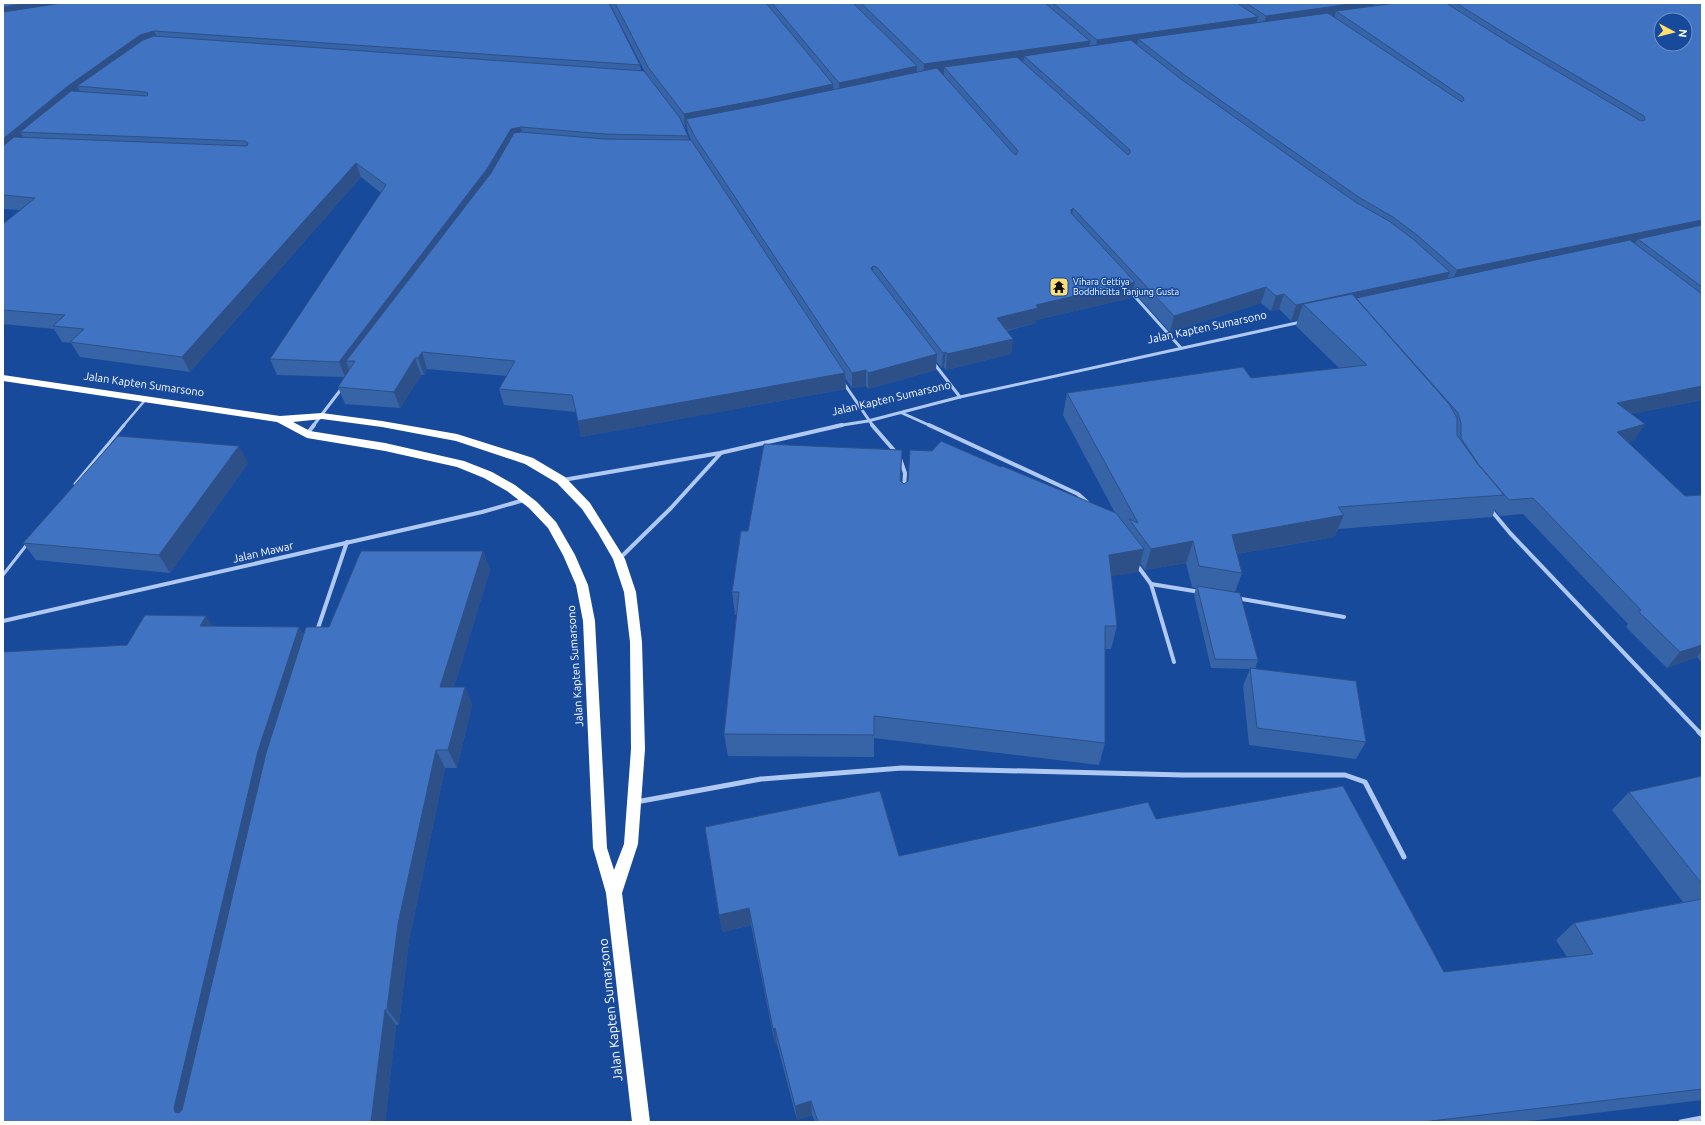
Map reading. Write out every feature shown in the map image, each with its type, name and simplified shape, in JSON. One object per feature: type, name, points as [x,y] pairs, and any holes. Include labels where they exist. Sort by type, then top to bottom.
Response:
[{"type":"highway","name":"Jalan Kapten Sumarsono","points":[[3,378],[280,419],[322,416],[382,424],[457,438],[529,461],[561,480],[586,506],[602,530],[619,559],[630,592],[636,642],[638,749],[631,844],[614,893]]},
{"type":"highway","name":"Jalan Kapten Sumarsono","points":[[280,419],[307,434],[392,448],[460,464],[488,475],[511,488],[552,525],[569,555],[582,585],[589,621],[600,848],[614,893],[641,1122]]},
{"type":"street","points":[[1124,284],[1182,348]]},
{"type":"street","name":"Jalan Kapten Sumarsono","points":[[561,480],[720,453],[821,429],[868,421],[960,397],[1306,321]]},
{"type":"street","points":[[931,359],[960,397]]},
{"type":"street","points":[[842,381],[868,421],[899,456],[905,473],[904,496]]},
{"type":"street","points":[[307,434],[345,384]]},
{"type":"street","points":[[901,413],[1067,488],[1078,494],[1090,505]]},
{"type":"street","points":[[619,559],[671,508],[720,453]]},
{"type":"street","name":"Jalan Mawar","points":[[3,621],[482,512],[526,500]]},
{"type":"street","points":[[1487,505],[1516,538],[1702,735]]},
{"type":"street","points":[[316,634],[347,542]]},
{"type":"street","points":[[1132,559],[1151,584],[1174,662]]},
{"type":"street","points":[[1151,584],[1205,593]]},
{"type":"street","points":[[1228,597],[1344,617]]},
{"type":"street","points":[[634,803],[761,779],[902,768],[1183,775],[1345,775],[1360,778],[1365,782],[1404,857]]},
{"type":"street","points":[[1681,1122],[1702,1118]]},
{"type":"lane","points":[[70,490],[146,399]]},
{"type":"lane","points":[[3,575],[32,539]]},
{"type":"building","points":[[3,3],[29,3],[3,7]]},
{"type":"building","points":[[62,3],[609,3],[640,65],[154,31],[140,35],[68,86],[3,139],[3,12]]},
{"type":"building","points":[[615,3],[766,3],[833,84],[684,114],[648,67]]},
{"type":"building","points":[[772,3],[853,3],[917,66],[839,83]]},
{"type":"building","points":[[861,3],[1045,3],[1090,41],[924,64]]},
{"type":"building","points":[[1053,3],[1237,3],[1258,17],[1097,40]]},
{"type":"building","points":[[1246,3],[1357,3],[1266,16]]},
{"type":"building","points":[[1396,3],[1446,3],[1511,44],[1641,121],[1645,120],[1644,116],[1456,3],[1702,3],[1702,220],[1457,270],[1417,235],[1393,217],[1360,198],[1317,168],[1186,76],[1138,39],[1328,13],[1462,102],[1464,100],[1463,97],[1336,11]]},
{"type":"building","points":[[154,36],[644,71],[680,118],[688,136],[605,134],[521,127],[511,129],[487,169],[339,362],[270,359],[386,185],[356,163],[182,357],[70,342],[84,329],[53,326],[65,315],[3,310],[3,224],[35,198],[3,195],[3,146],[14,137],[247,146],[248,143],[245,141],[20,132],[71,91],[147,96],[148,93],[146,92],[77,86],[143,40]]},
{"type":"building","points":[[1131,40],[1182,80],[1315,174],[1357,203],[1389,221],[1413,239],[1450,272],[1296,305],[1284,294],[1276,296],[1266,287],[1174,316],[1073,208],[1071,213],[1135,282],[1036,305],[1038,308],[997,318],[1013,339],[947,354],[946,352],[943,353],[877,267],[873,266],[871,268],[872,270],[937,354],[868,373],[866,370],[852,373],[695,137],[686,119],[937,68],[1016,155],[1018,151],[944,67],[1017,57],[1128,155],[1130,150],[1024,56]]},
{"type":"building","points":[[521,132],[604,139],[691,140],[845,373],[578,421],[572,395],[499,389],[515,361],[422,352],[418,358],[415,358],[394,392],[338,387],[355,361],[346,361],[491,173],[514,133]]},
{"type":"building","points":[[1702,225],[1702,287],[1638,239]]},
{"type":"building","points":[[1630,240],[1702,294],[1702,386],[1617,403],[1645,424],[1617,432],[1685,496],[1702,495],[1702,645],[1680,652],[1638,611],[1641,610],[1533,498],[1509,500],[1479,465],[1461,438],[1461,423],[1458,413],[1356,298]]},
{"type":"building","points":[[1352,294],[1449,404],[1457,418],[1457,435],[1477,463],[1504,495],[1338,507],[1344,515],[1232,535],[1242,573],[1199,566],[1193,541],[1151,549],[1129,519],[1138,523],[1067,393],[1243,367],[1251,378],[1367,365],[1303,304]]},
{"type":"building","points":[[118,436],[239,446],[159,555],[23,543]]},
{"type":"building","points":[[941,441],[1001,467],[1002,466],[1116,513],[1144,549],[1109,555],[1117,626],[1105,626],[1105,743],[874,716],[874,735],[724,734],[739,592],[732,592],[741,531],[748,531],[764,444],[902,450],[900,481],[904,484],[908,481],[910,450],[932,451]]},
{"type":"building","points":[[361,551],[483,551],[440,687],[465,687],[448,750],[436,750],[398,924],[387,1009],[385,1010],[371,1122],[3,1122],[3,652],[127,645],[145,615],[206,616],[200,626],[299,627],[258,751],[174,1108],[175,1112],[179,1113],[182,1110],[266,753],[306,627],[329,627]]},
{"type":"building","points":[[1197,586],[1240,593],[1258,660],[1215,659]]},
{"type":"building","points":[[1250,668],[1356,681],[1366,742],[1257,728]]},
{"type":"building","points":[[1702,776],[1702,884],[1629,792]]},
{"type":"building","points":[[1343,786],[1444,972],[1593,954],[1574,923],[1702,899],[1702,1089],[1423,1122],[818,1122],[811,1101],[795,1106],[775,1028],[773,1029],[749,908],[719,915],[705,827],[880,791],[899,856],[1148,802],[1156,819]]},
{"type":"place","name":"Vihara Cettiya Boddhicitta Tanjung Gusta","points":[[1059,287]]}]
